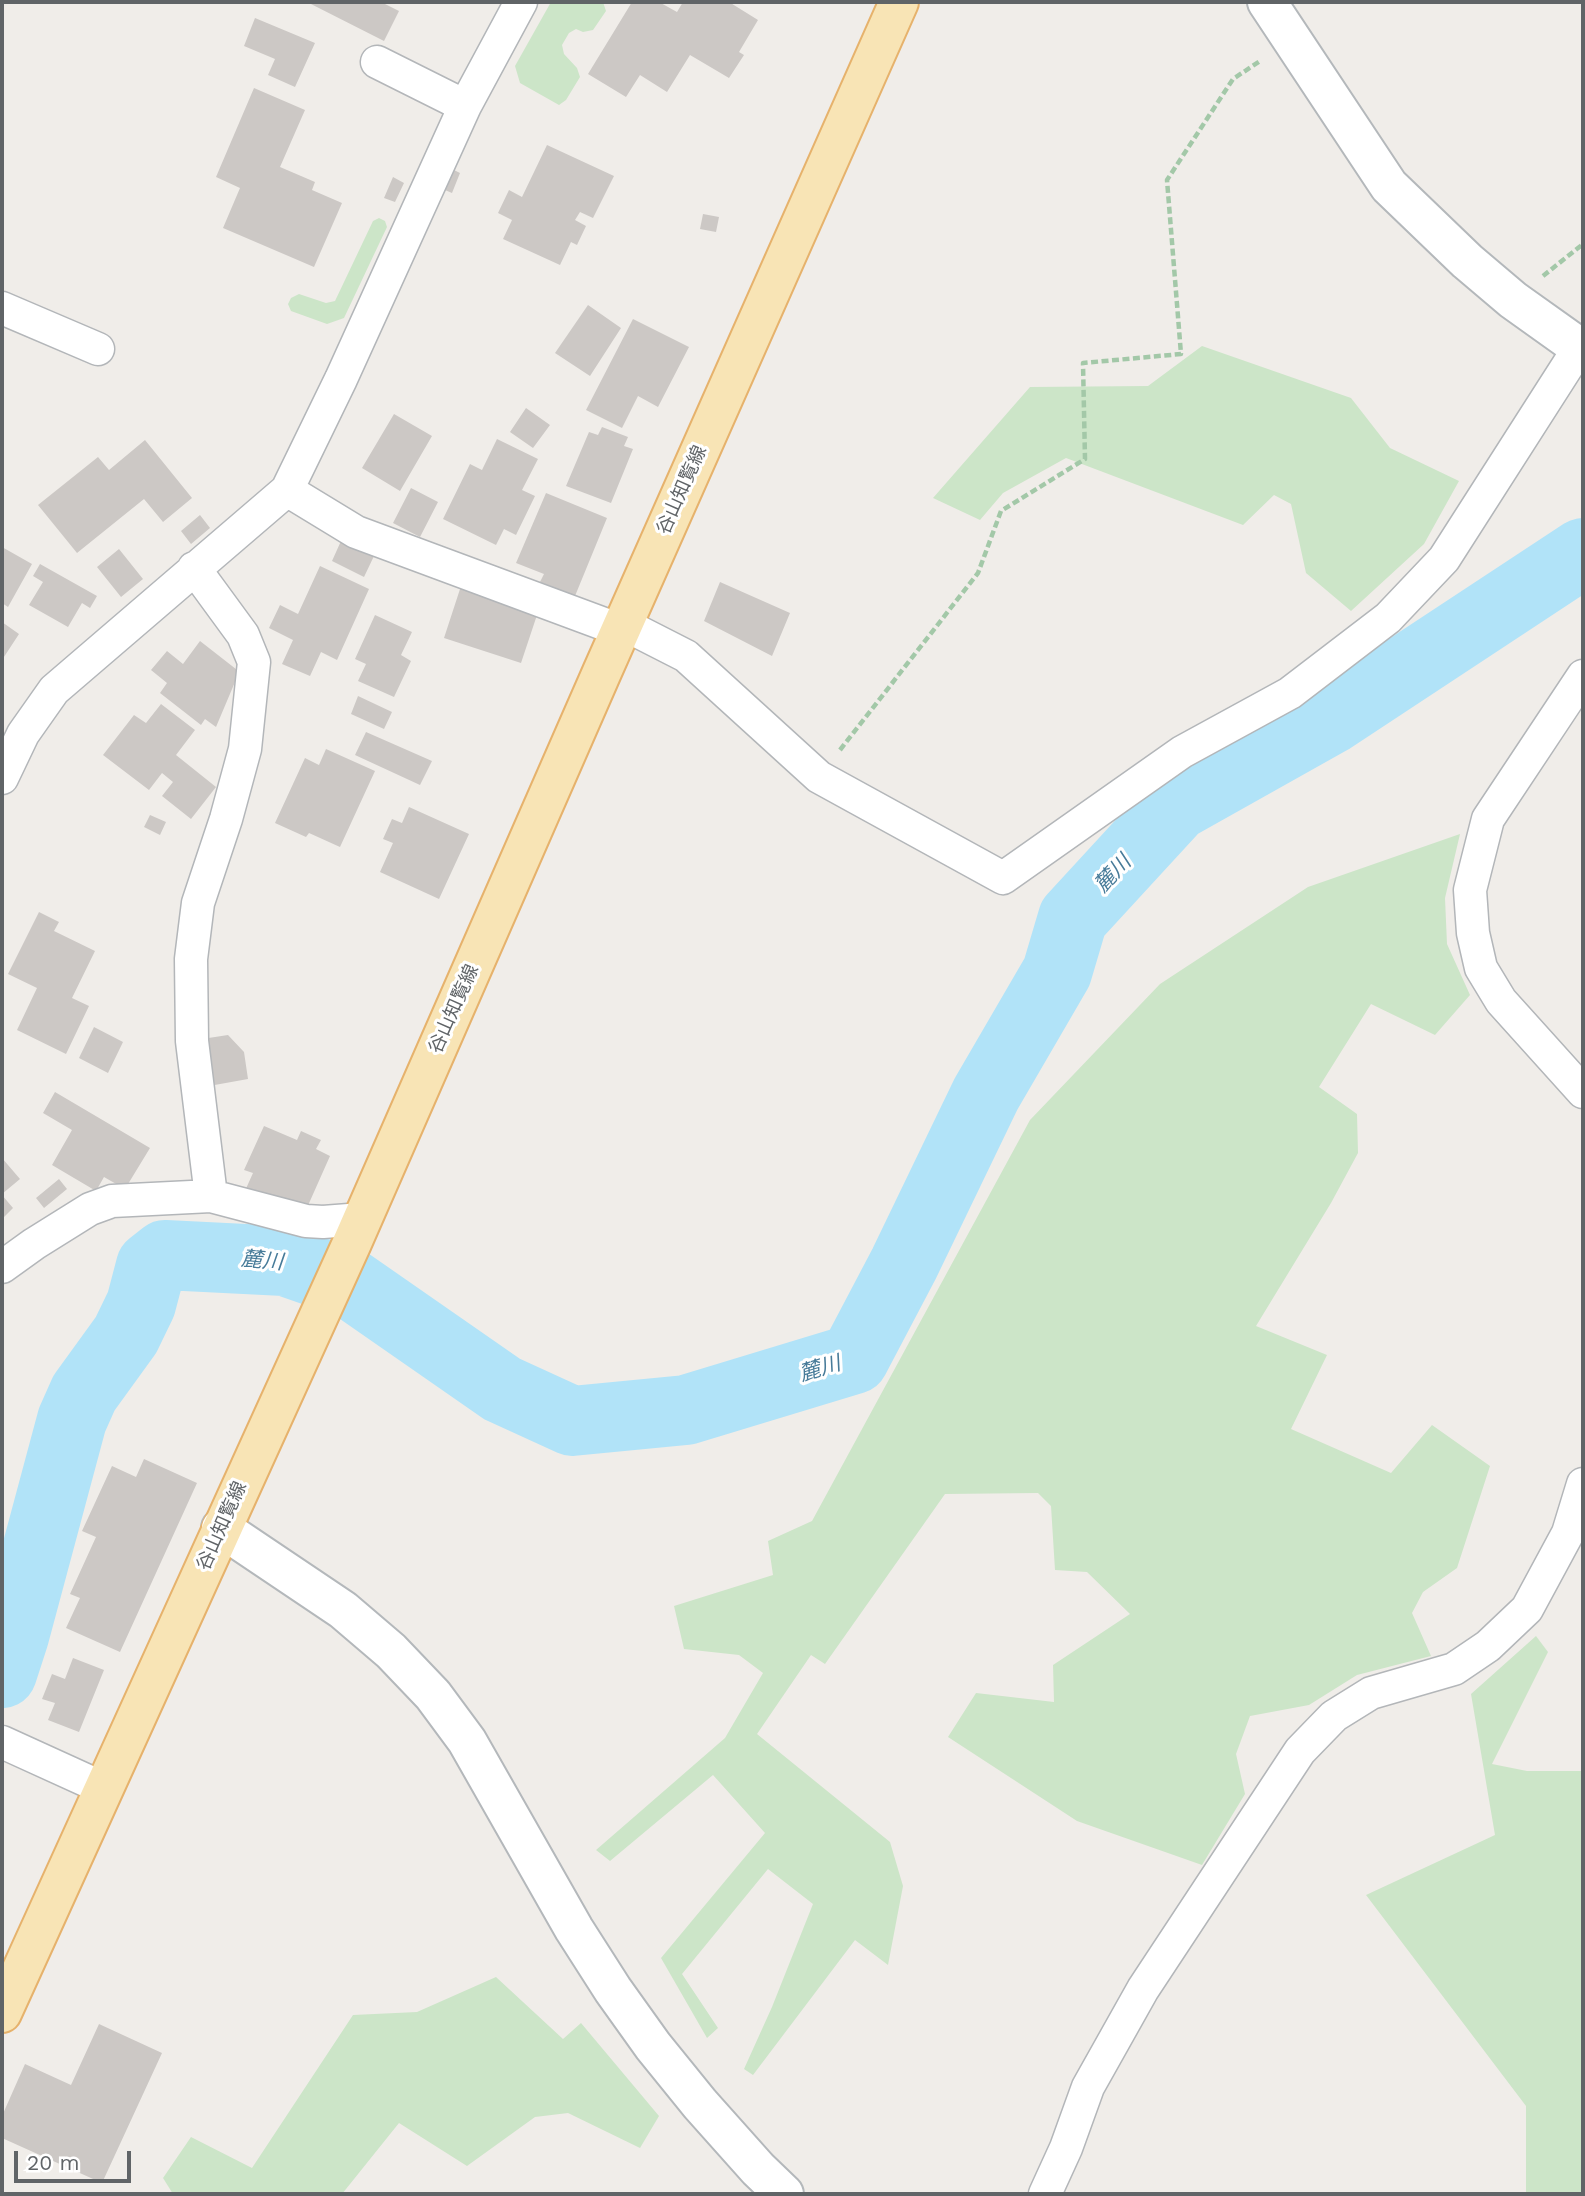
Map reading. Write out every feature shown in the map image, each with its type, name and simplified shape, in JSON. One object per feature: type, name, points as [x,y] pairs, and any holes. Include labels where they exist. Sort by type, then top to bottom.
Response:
[{"type":"main road","name":"谷山知覧線","points":[[2,2013],[357,1231],[899,2]]},
{"type":"street","points":[[2,778],[23,734],[54,691],[287,490],[341,379],[465,106],[521,2]]},
{"type":"street","points":[[287,490],[356,532],[620,630],[637,631],[686,656],[819,776],[1003,878],[1182,752],[1290,694],[1388,618],[1444,559],[1582,347],[1513,300],[1467,261],[1388,186],[1267,2]]},
{"type":"street","points":[[377,62],[465,106]]},
{"type":"street","points":[[2,308],[98,348]]},
{"type":"street","points":[[194,568],[243,635],[254,662],[245,749],[226,819],[198,903],[191,959],[192,1041],[211,1196]]},
{"type":"street","points":[[1583,676],[1488,819],[1470,890],[1473,933],[1481,968],[1501,1001],[1583,1092]]},
{"type":"street","points":[[2,1267],[90,1209],[112,1201],[211,1196],[306,1221],[323,1222],[357,1231]]},
{"type":"street","points":[[1045,2194],[1066,2148],[1088,2088],[1143,1989],[1300,1751],[1334,1716],[1371,1693],[1454,1668],[1488,1646],[1527,1609],[1568,1533],[1583,1484]]},
{"type":"street","points":[[221,1528],[344,1610],[391,1651],[433,1695],[467,1741],[574,1929],[613,1990],[653,2046],[700,2104],[784,2194]]},
{"type":"street","points":[[3,1742],[103,1788]]},
{"type":"path","points":[[819,776],[978,573],[1001,511],[1085,459],[1083,363],[1181,354],[1167,180],[1234,79],[1292,38]]},
{"type":"path","points":[[1513,300],[1583,244]]},
{"type":"green space","points":[[551,2],[603,2],[606,11],[593,30],[583,32],[576,29],[569,33],[562,45],[564,54],[577,68],[580,77],[566,100],[559,105],[520,83],[515,66]]},
{"type":"green space","points":[[379,218],[385,221],[387,227],[344,318],[327,324],[291,311],[288,304],[291,298],[299,294],[326,303],[335,301],[373,221]]},
{"type":"green space","points":[[1202,346],[1351,398],[1390,448],[1459,481],[1424,544],[1351,611],[1306,573],[1291,504],[1274,495],[1243,525],[1066,458],[1003,493],[980,520],[933,498],[1030,387],[1148,386]]},
{"type":"green space","points":[[1460,834],[1445,898],[1447,944],[1470,995],[1435,1035],[1371,1004],[1319,1087],[1357,1114],[1358,1153],[1331,1203],[1256,1326],[1327,1355],[1291,1429],[1391,1473],[1432,1425],[1490,1466],[1457,1568],[1423,1592],[1412,1613],[1431,1656],[1357,1675],[1309,1705],[1250,1716],[1236,1754],[1245,1794],[1202,1865],[1077,1821],[948,1737],[976,1693],[1054,1702],[1053,1665],[1130,1614],[1087,1572],[1055,1570],[1051,1506],[1038,1493],[945,1494],[825,1664],[811,1655],[757,1734],[890,1842],[903,1886],[888,1965],[855,1940],[753,2075],[744,2069],[813,1904],[768,1869],[682,1974],[718,2028],[707,2038],[661,1958],[765,1833],[713,1775],[610,1861],[596,1850],[725,1738],[763,1673],[739,1655],[684,1649],[674,1606],[773,1575],[768,1541],[812,1521],[1030,1120],[1160,984],[1308,887]]},
{"type":"green space","points":[[1536,1636],[1548,1652],[1492,1764],[1527,1771],[1583,1771],[1583,2194],[1526,2194],[1526,2106],[1366,1895],[1495,1835],[1471,1694]]},
{"type":"green space","points":[[496,1977],[563,2039],[581,2023],[659,2116],[640,2148],[568,2113],[535,2117],[467,2166],[399,2123],[342,2194],[173,2194],[163,2178],[191,2137],[252,2168],[353,2015],[417,2012]]},
{"type":"building","points":[[307,2],[381,2],[399,11],[384,41]]},
{"type":"building","points":[[632,2],[659,2],[677,12],[683,2],[729,2],[758,20],[739,52],[744,55],[729,78],[690,55],[667,92],[640,75],[626,97],[588,74]]},
{"type":"building","points":[[255,18],[315,43],[295,87],[268,75],[275,59],[244,46]]},
{"type":"building","points":[[254,88],[305,110],[280,167],[315,182],[312,190],[342,203],[314,267],[223,228],[240,188],[216,177]]},
{"type":"building","points":[[547,145],[614,176],[593,218],[580,212],[575,220],[586,226],[577,245],[571,242],[560,265],[503,239],[512,220],[498,213],[509,190],[522,197]]},
{"type":"building","points":[[454,170],[460,173],[452,193],[445,190]]},
{"type":"building","points":[[393,177],[404,183],[395,202],[384,198]]},
{"type":"building","points":[[703,214],[719,217],[716,232],[700,229]]},
{"type":"building","points":[[588,305],[621,328],[590,376],[555,353]]},
{"type":"building","points":[[633,319],[689,347],[658,407],[638,396],[622,428],[586,410]]},
{"type":"building","points":[[526,408],[550,425],[533,448],[510,432]]},
{"type":"building","points":[[394,414],[432,436],[400,491],[362,468]]},
{"type":"building","points":[[602,427],[628,437],[624,446],[633,449],[611,503],[566,486],[589,432],[598,435]]},
{"type":"building","points":[[497,439],[538,459],[522,490],[535,496],[516,535],[504,529],[496,545],[443,519],[470,464],[482,470]]},
{"type":"building","points":[[145,440],[192,498],[163,522],[144,499],[77,553],[38,505],[98,457],[109,470]]},
{"type":"building","points":[[411,488],[438,502],[420,537],[393,523]]},
{"type":"building","points":[[546,493],[607,518],[575,596],[540,582],[544,574],[516,563]]},
{"type":"building","points":[[200,515],[210,528],[191,544],[181,531]]},
{"type":"building","points":[[341,541],[374,556],[364,577],[332,561]]},
{"type":"building","points":[[2,547],[32,564],[8,607],[2,603]]},
{"type":"building","points":[[119,549],[143,579],[121,597],[97,567]]},
{"type":"building","points":[[40,564],[97,596],[90,608],[82,603],[68,627],[29,605],[43,582],[33,576]]},
{"type":"building","points":[[320,566],[369,589],[337,660],[321,652],[310,676],[282,664],[293,640],[269,628],[280,605],[298,614]]},
{"type":"building","points":[[720,582],[790,613],[772,656],[704,621]]},
{"type":"building","points":[[461,586],[538,612],[521,663],[444,638]]},
{"type":"building","points":[[375,615],[412,632],[401,655],[411,661],[394,697],[358,681],[366,664],[355,659]]},
{"type":"building","points":[[2,622],[19,634],[2,660]]},
{"type":"building","points":[[200,641],[241,673],[216,727],[205,719],[201,725],[160,693],[167,683],[151,670],[167,651],[183,664]]},
{"type":"building","points":[[358,696],[392,712],[384,729],[351,714]]},
{"type":"building","points":[[161,704],[195,730],[176,755],[216,787],[191,819],[162,796],[173,782],[162,773],[149,790],[103,755],[134,715],[146,723]]},
{"type":"building","points":[[366,732],[432,761],[420,785],[355,755]]},
{"type":"building","points":[[326,749],[375,771],[340,847],[309,833],[306,837],[275,823],[305,758],[319,765]]},
{"type":"building","points":[[409,807],[469,834],[439,899],[380,872],[393,843],[383,839],[392,819],[402,823]]},
{"type":"building","points":[[150,815],[166,822],[160,835],[144,827]]},
{"type":"building","points":[[39,912],[59,922],[54,931],[95,951],[72,998],[89,1006],[66,1054],[17,1030],[37,988],[8,974]]},
{"type":"building","points":[[94,1027],[123,1042],[108,1073],[79,1058]]},
{"type":"building","points":[[228,1035],[244,1052],[248,1079],[209,1086],[202,1039]]},
{"type":"building","points":[[55,1092],[150,1148],[125,1189],[104,1177],[96,1191],[52,1165],[72,1130],[43,1113]]},
{"type":"building","points":[[264,1126],[297,1140],[301,1131],[321,1140],[316,1149],[330,1156],[302,1219],[244,1193],[253,1173],[244,1170]]},
{"type":"building","points":[[2,1158],[20,1179],[2,1194]]},
{"type":"building","points":[[59,1179],[67,1189],[44,1208],[36,1198]]},
{"type":"building","points":[[2,1195],[13,1208],[2,1219]]},
{"type":"building","points":[[144,1459],[197,1483],[120,1652],[66,1628],[80,1598],[70,1594],[96,1537],[82,1531],[112,1466],[136,1477]]},
{"type":"building","points":[[73,1658],[104,1670],[79,1732],[48,1720],[55,1703],[42,1699],[52,1674],[65,1679]]},
{"type":"building","points":[[99,2024],[162,2053],[102,2183],[2,2138],[2,2116],[25,2064],[71,2085]]},
{"type":"waterway","name":"麓川","points":[[2,1673],[72,1420],[84,1393],[126,1335],[141,1304],[151,1266],[165,1255],[285,1261],[351,1284],[502,1389],[572,1421],[686,1410],[854,1359],[904,1264],[986,1094],[1057,972],[1073,918],[1176,806],[1331,719],[1583,553]]}]
